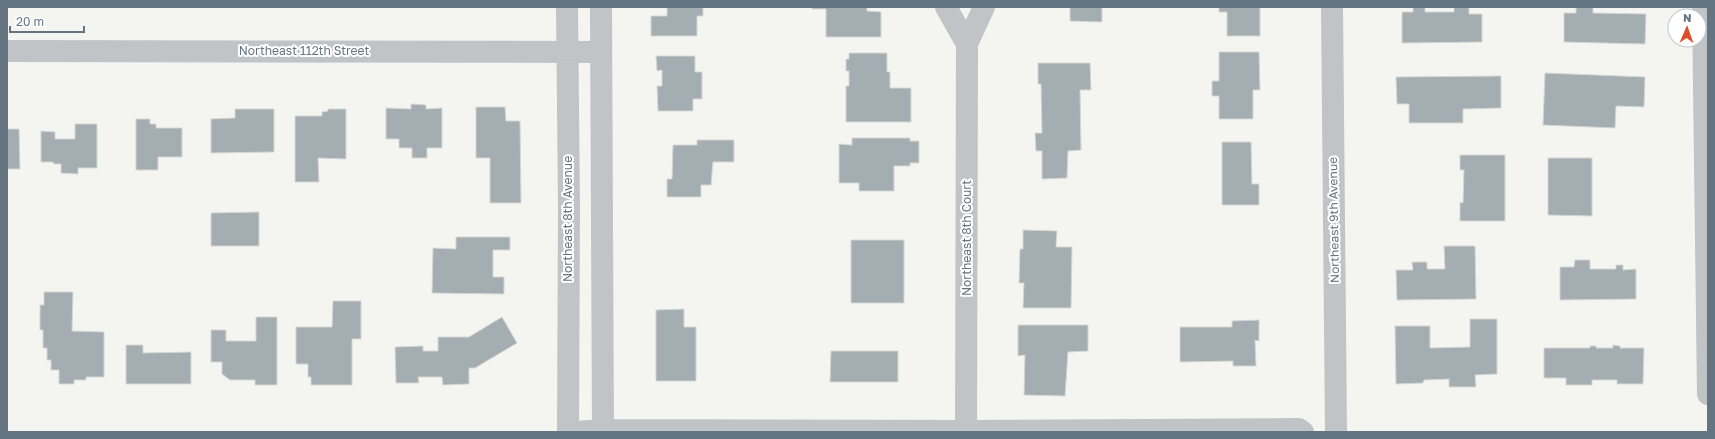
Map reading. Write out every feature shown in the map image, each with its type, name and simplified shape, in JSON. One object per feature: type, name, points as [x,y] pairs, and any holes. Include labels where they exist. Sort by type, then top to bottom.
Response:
[{"type":"street","name":"Northeast 8th Avenue","points":[[567,7],[569,207],[568,432]]},
{"type":"street","points":[[601,7],[600,52],[603,431]]},
{"type":"street","name":"Northeast 8th Court","points":[[946,7],[967,44]]},
{"type":"street","name":"Northeast 8th Court","points":[[966,432],[967,44],[984,7]]},
{"type":"street","name":"Northeast 9th Avenue","points":[[1332,7],[1336,432]]},
{"type":"street","points":[[1703,7],[1708,394]]},
{"type":"street","name":"Northeast 112th Street","points":[[7,50],[600,52]]},
{"type":"street","points":[[577,432],[966,432],[1299,429],[1303,432]]},
{"type":"building","points":[[667,7],[703,7],[703,16],[697,16],[697,36],[651,36],[651,16],[667,16]]},
{"type":"building","points":[[812,7],[867,7],[867,11],[881,12],[881,37],[826,37],[826,9],[812,9]]},
{"type":"building","points":[[1070,7],[1102,7],[1102,22],[1070,21]]},
{"type":"building","points":[[1219,7],[1260,7],[1260,36],[1227,36],[1227,12],[1219,12]]},
{"type":"building","points":[[1413,7],[1425,7],[1425,12],[1454,12],[1454,7],[1469,7],[1469,14],[1482,14],[1482,42],[1402,43],[1402,12],[1413,12]]},
{"type":"building","points":[[1576,7],[1593,7],[1593,13],[1646,14],[1645,44],[1564,42],[1564,13],[1576,13]]},
{"type":"building","points":[[1219,52],[1259,52],[1260,90],[1253,90],[1253,119],[1219,119],[1219,96],[1212,96],[1212,81],[1219,81]]},
{"type":"building","points":[[849,53],[887,53],[887,72],[890,72],[890,88],[911,88],[911,122],[846,122],[846,86],[849,86],[849,71],[846,71],[846,59],[849,59]]},
{"type":"building","points":[[656,56],[695,56],[695,72],[702,72],[702,99],[693,99],[693,111],[658,111],[657,86],[662,86],[662,70],[657,71]]},
{"type":"building","points":[[1038,63],[1090,63],[1091,90],[1080,90],[1081,150],[1068,151],[1067,178],[1042,179],[1042,151],[1036,151],[1035,133],[1042,133],[1041,84],[1038,84]]},
{"type":"building","points":[[1545,73],[1645,77],[1644,107],[1616,106],[1615,128],[1543,125]]},
{"type":"building","points":[[1501,76],[1501,108],[1463,109],[1463,123],[1409,123],[1409,104],[1397,104],[1396,77]]},
{"type":"building","points":[[411,104],[426,105],[426,109],[442,108],[442,148],[427,148],[427,158],[412,158],[412,148],[399,148],[399,139],[386,139],[386,108],[411,109]]},
{"type":"building","points":[[476,107],[505,107],[506,121],[520,121],[521,203],[490,203],[490,158],[476,158]]},
{"type":"building","points":[[235,109],[274,109],[274,152],[211,153],[211,119],[235,118]]},
{"type":"building","points":[[328,109],[346,109],[346,159],[318,158],[319,182],[295,182],[295,116],[322,116],[322,112],[328,111]]},
{"type":"building","points":[[136,119],[150,119],[150,124],[156,124],[156,128],[182,128],[182,157],[158,157],[158,170],[136,170]]},
{"type":"building","points":[[75,124],[97,124],[97,168],[78,168],[78,174],[61,173],[61,164],[41,162],[41,131],[55,132],[55,139],[75,139]]},
{"type":"building","points":[[7,129],[19,129],[20,169],[7,169]]},
{"type":"building","points":[[852,138],[910,138],[910,141],[919,141],[919,163],[910,163],[910,166],[894,166],[894,191],[859,191],[859,183],[839,183],[839,144],[852,145]]},
{"type":"building","points":[[697,140],[734,140],[734,162],[713,162],[711,185],[701,185],[701,197],[667,197],[667,179],[672,179],[673,145],[697,145]]},
{"type":"building","points":[[1222,142],[1251,142],[1252,184],[1259,184],[1259,205],[1222,205]]},
{"type":"building","points":[[1460,155],[1505,155],[1505,221],[1460,221],[1460,202],[1463,203],[1464,170],[1460,170]]},
{"type":"building","points":[[1548,158],[1592,158],[1592,216],[1548,215]]},
{"type":"building","points":[[259,212],[259,246],[211,246],[211,213]]},
{"type":"building","points":[[1023,230],[1057,231],[1056,247],[1072,247],[1071,308],[1023,308],[1024,283],[1019,283],[1020,249],[1023,249]]},
{"type":"building","points":[[456,237],[510,237],[510,250],[493,250],[493,277],[504,277],[504,294],[432,293],[433,248],[456,249]]},
{"type":"building","points":[[851,240],[904,240],[904,303],[851,303]]},
{"type":"building","points":[[1444,246],[1475,246],[1476,299],[1397,300],[1396,270],[1413,270],[1412,262],[1427,262],[1427,269],[1445,269]]},
{"type":"building","points":[[1575,260],[1590,260],[1590,269],[1616,269],[1616,265],[1623,265],[1623,270],[1636,269],[1636,299],[1560,300],[1560,267],[1574,267]]},
{"type":"building","points":[[44,292],[73,292],[72,331],[104,332],[104,377],[86,377],[86,380],[74,380],[74,384],[59,384],[59,370],[51,370],[51,360],[47,360],[47,348],[43,348],[43,330],[40,330],[40,305],[44,305]]},
{"type":"building","points":[[333,301],[361,301],[361,339],[352,339],[352,385],[311,385],[311,377],[308,377],[308,364],[296,364],[296,327],[332,327]]},
{"type":"building","points":[[684,309],[684,327],[696,327],[696,381],[656,381],[656,310]]},
{"type":"building","points":[[256,317],[277,317],[277,385],[255,385],[255,380],[230,380],[222,374],[222,362],[211,362],[211,330],[226,330],[226,341],[256,341]]},
{"type":"building","points":[[502,317],[517,343],[475,368],[469,368],[469,384],[443,385],[442,377],[418,377],[419,383],[396,383],[395,347],[423,346],[423,351],[438,351],[438,337],[469,337]]},
{"type":"building","points":[[1470,319],[1497,319],[1497,374],[1475,375],[1476,387],[1449,387],[1449,379],[1424,380],[1423,383],[1396,384],[1395,326],[1430,326],[1430,348],[1470,347]]},
{"type":"building","points":[[1259,320],[1259,341],[1255,340],[1256,366],[1233,366],[1233,361],[1180,362],[1180,327],[1232,327],[1232,321]]},
{"type":"building","points":[[1018,325],[1088,325],[1088,351],[1068,352],[1065,396],[1024,395],[1025,355],[1018,356]]},
{"type":"building","points":[[126,345],[143,345],[143,353],[191,352],[191,384],[126,384]]},
{"type":"building","points":[[1613,345],[1620,346],[1620,348],[1644,348],[1643,384],[1617,384],[1617,380],[1592,380],[1592,385],[1566,385],[1566,378],[1544,378],[1544,348],[1590,348],[1590,346],[1596,346],[1596,348],[1613,348]]},
{"type":"building","points":[[831,351],[898,351],[898,382],[830,382]]}]
